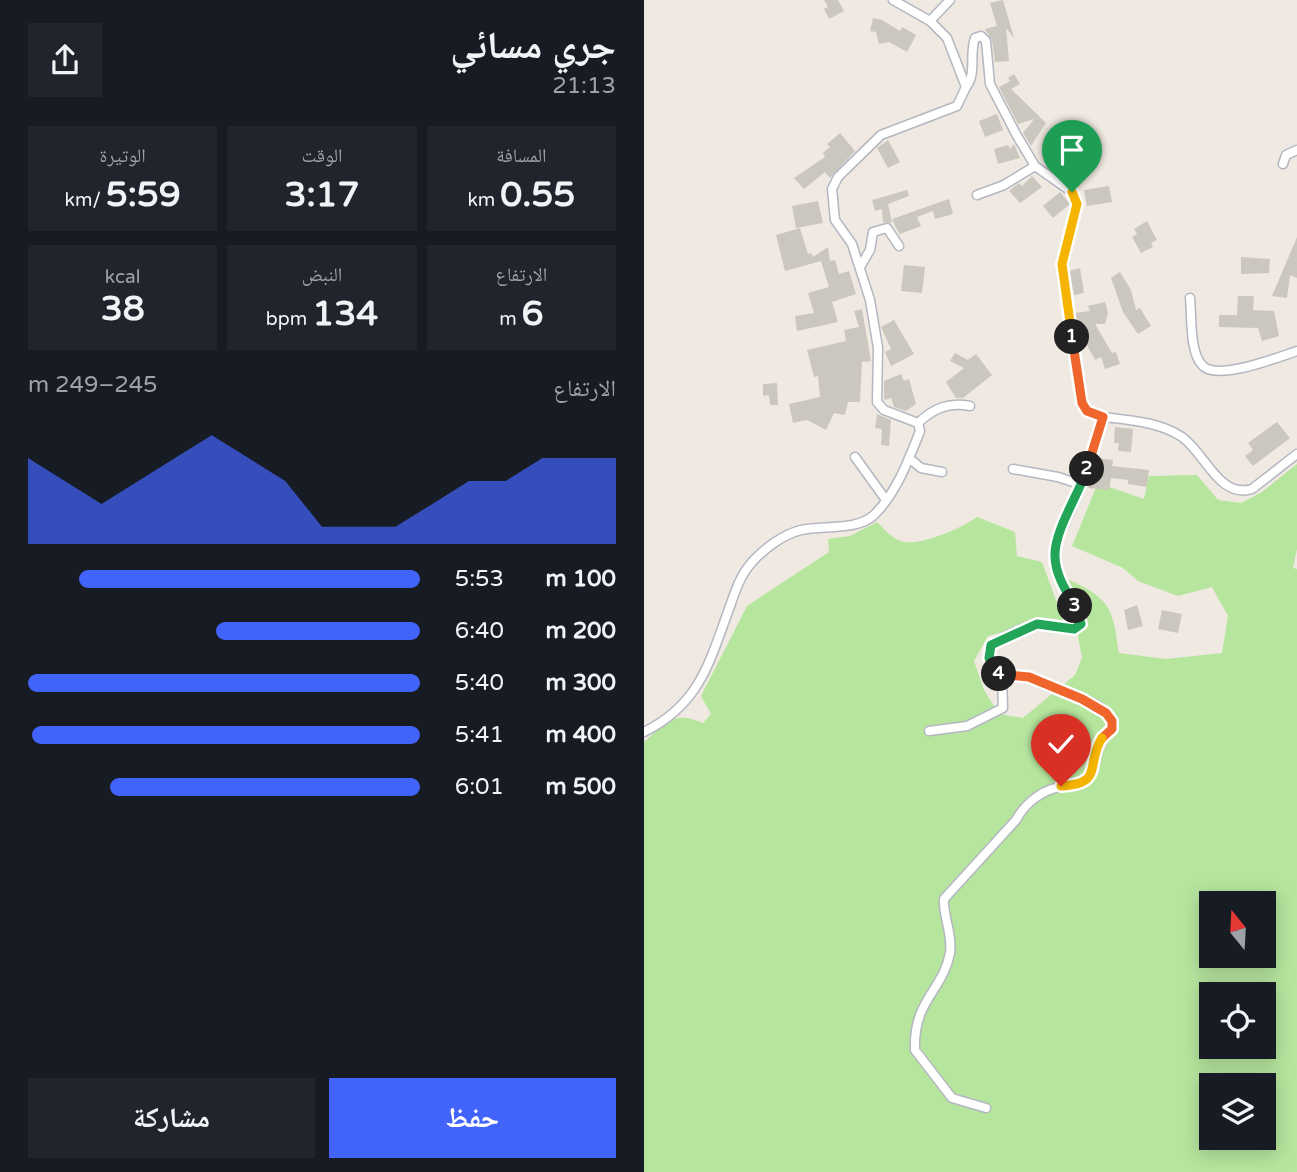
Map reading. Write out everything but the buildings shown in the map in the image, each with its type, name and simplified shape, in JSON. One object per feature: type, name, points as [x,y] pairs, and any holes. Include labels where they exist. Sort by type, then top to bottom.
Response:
[{"type":"street","points":[[892,0],[930,22],[947,37],[966,87]]},
{"type":"street","points":[[930,22],[950,0]]},
{"type":"street","points":[[918,423],[884,410],[877,402],[878,348],[870,300],[852,244],[835,220],[832,189],[838,177],[881,135],[957,106],[971,81],[972,45],[975,38],[981,36],[986,41],[989,84],[1035,166],[1072,192],[1077,204],[1062,271],[1082,403],[1087,411],[1103,417],[1158,426],[1182,437],[1205,459],[1219,480],[1230,488],[1244,492],[1252,489],[1297,454]]},
{"type":"street","points":[[1283,164],[1286,155],[1297,150]]},
{"type":"street","points":[[977,195],[1004,185],[1035,166]]},
{"type":"street","points":[[860,267],[870,250],[873,232],[887,228],[899,246]]},
{"type":"street","points":[[1190,298],[1195,347],[1201,365],[1209,371],[1220,372],[1297,351]]},
{"type":"street","points":[[918,423],[929,412],[945,405],[971,406]]},
{"type":"street","points":[[986,1108],[952,1098],[915,1050],[919,1012],[946,966],[950,950],[943,913],[944,899],[1016,820],[1023,807],[1044,792],[1061,786],[1080,786],[1088,780],[1100,740],[1112,729],[1112,721],[1106,713],[1082,699],[1029,677],[1002,676],[995,670],[989,658],[991,645],[998,640],[1037,624],[1066,630],[1081,624],[1059,577],[1054,555],[1060,534],[1082,485],[1103,417]]},
{"type":"street","points":[[644,732],[692,696],[702,680],[739,582],[751,563],[769,546],[799,530],[855,524],[872,517],[886,500],[909,458],[920,431],[918,423]]},
{"type":"street","points":[[855,457],[886,500]]},
{"type":"street","points":[[909,458],[921,467],[943,472]]},
{"type":"street","points":[[1013,469],[1058,477],[1082,485]]},
{"type":"street","points":[[929,731],[967,726],[1003,709],[1002,676]]},
{"type":"green space","points":[[1297,464],[1297,549],[1293,568],[1297,569],[1297,1172],[644,1172],[644,742],[671,720],[684,718],[703,723],[711,714],[701,696],[747,606],[829,552],[828,539],[850,536],[877,522],[892,537],[904,542],[942,535],[977,517],[1015,532],[1017,556],[1042,562],[1066,628],[1060,634],[1049,633],[1035,623],[988,636],[974,661],[984,690],[999,714],[1023,718],[1075,675],[1082,658],[1067,579],[1092,592],[1107,606],[1119,653],[1166,659],[1222,653],[1228,616],[1212,587],[1178,596],[1138,581],[1123,568],[1072,546],[1098,483],[1144,499],[1149,476],[1197,475],[1218,500],[1241,503],[1262,492]]},
{"type":"route","points":[[1061,786],[1080,786],[1088,780],[1100,740],[1112,729],[1112,721],[1106,713],[1082,699],[1045,686],[1029,677],[1015,674],[1002,676],[995,670],[989,658],[991,645],[998,640],[1037,624],[1066,630],[1081,624],[1059,577],[1054,555],[1060,534],[1082,485],[1103,417],[1087,411],[1082,403],[1062,271],[1077,204],[1072,192]]}]
